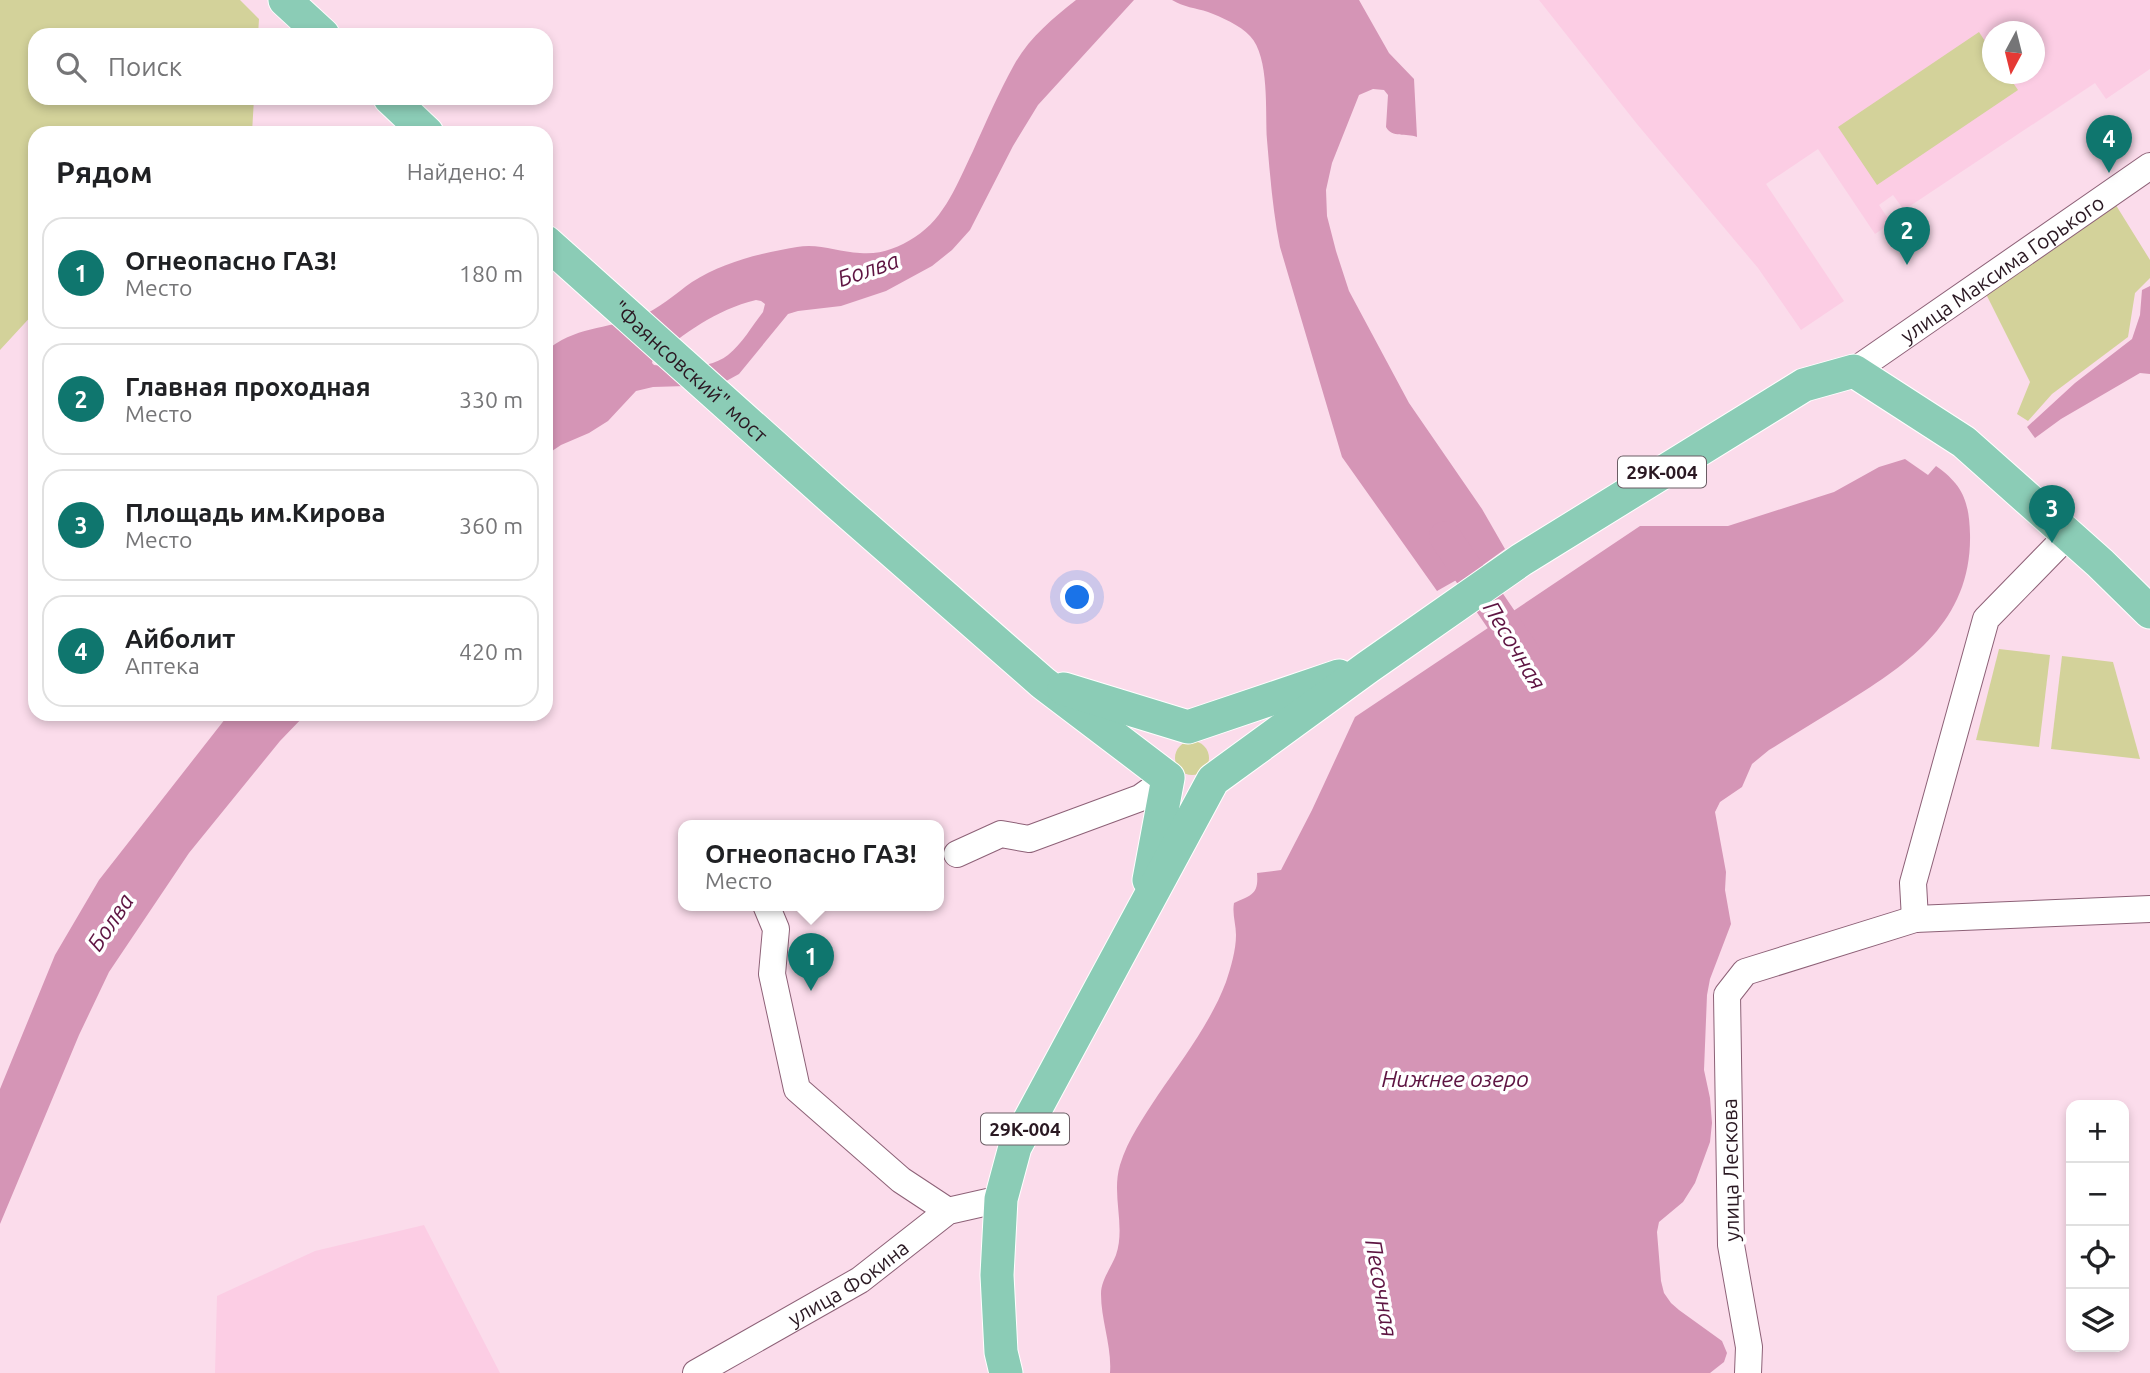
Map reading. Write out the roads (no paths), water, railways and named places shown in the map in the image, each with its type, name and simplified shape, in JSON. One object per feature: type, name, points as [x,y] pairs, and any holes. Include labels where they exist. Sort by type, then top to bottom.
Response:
[{"type":"main road","points":[[285,0],[315,28]]},
{"type":"main road","points":[[397,105],[420,126]]},
{"type":"main road","name":"\"Фаянсовский\" мост","points":[[553,248],[1043,683],[1168,778]]},
{"type":"main road","points":[[1854,371],[1964,442],[2111,573],[2150,612]]},
{"type":"main road","name":"29К-004","points":[[1006,1373],[1000,1352],[997,1275],[1001,1199],[1015,1147],[1144,910],[1168,778],[1161,761],[1164,742],[1179,729],[1368,667],[1521,560],[1804,385],[1854,371]]},
{"type":"main road","points":[[1168,778],[1185,788],[1205,786],[1368,667]]},
{"type":"main road","points":[[1043,683],[1188,727],[1207,730],[1220,744],[1223,763],[1219,773],[1144,910]]},
{"type":"street","name":"улица Максима Горького","points":[[1854,371],[2150,166]]},
{"type":"street","points":[[2068,535],[1986,619],[1913,883],[1914,919],[2150,909]]},
{"type":"street","points":[[957,854],[1001,834],[1029,839],[1140,798],[1168,778]]},
{"type":"street","points":[[768,911],[776,929],[772,974],[797,1089],[901,1180],[948,1211]]},
{"type":"street","name":"улица Лескова","points":[[1748,1373],[1749,1347],[1731,1245],[1727,995],[1745,972],[1914,919]]},
{"type":"street","name":"улица Фокина","points":[[696,1373],[860,1280],[948,1211],[1001,1199]]},
{"type":"water","name":"Болва","points":[[1076,0],[1134,0],[1038,105],[1013,146],[970,230],[952,250],[932,266],[886,291],[841,306],[788,314],[739,374],[719,385],[653,387],[636,391],[608,421],[553,450],[553,345],[567,337],[646,314],[704,275],[743,259],[805,246],[875,253],[915,237],[943,210],[1003,86],[1020,55],[1042,29]],"holes":[[[756,300],[765,304],[763,312],[738,346],[720,360],[692,367],[652,363],[653,359],[677,340],[714,316]]]},
{"type":"water","points":[[1172,0],[1359,0],[1389,53],[1414,79],[1417,137],[1396,134],[1386,127],[1388,95],[1384,90],[1373,89],[1359,95],[1332,163],[1326,190],[1327,216],[1349,291],[1409,403],[1482,509],[1505,549],[1437,591],[1342,457],[1280,247],[1269,167],[1264,71],[1256,45],[1246,32],[1230,22]]},
{"type":"water","points":[[2150,286],[2150,374],[2140,373],[2061,419],[2035,438],[2027,427],[2075,383],[2132,339],[2140,315],[2142,290]]},
{"type":"water","name":"Нижнее озеро","points":[[1905,459],[1928,475],[1936,466],[1953,480],[1966,503],[1970,534],[1968,564],[1961,590],[1949,614],[1934,635],[1894,671],[1769,750],[1752,764],[1742,787],[1720,802],[1715,812],[1726,872],[1725,890],[1731,924],[1710,979],[1707,995],[1704,1070],[1710,1098],[1710,1142],[1695,1183],[1683,1202],[1659,1222],[1657,1232],[1664,1293],[1679,1310],[1722,1341],[1727,1353],[1724,1362],[1710,1373],[1110,1373],[1101,1294],[1119,1244],[1117,1188],[1123,1155],[1141,1120],[1195,1040],[1220,997],[1235,947],[1234,903],[1253,893],[1257,886],[1257,873],[1281,870],[1355,717],[1640,526],[1728,526],[1834,492],[1879,467]]},
{"type":"water","name":"Болва","points":[[224,721],[299,721],[189,853],[109,972],[79,1035],[0,1224],[0,1089],[55,955],[99,880]]},
{"type":"waterway","name":"Песочная","points":[[1445,537],[1524,653]]},
{"type":"place","name":"Айболит","points":[[2109,173]]},
{"type":"place","name":"Главная проходная","points":[[1907,265]]},
{"type":"place","name":"Площадь им.Кирова","points":[[2052,543]]},
{"type":"place","name":"Огнеопасно ГАЗ!","points":[[811,991]]}]
